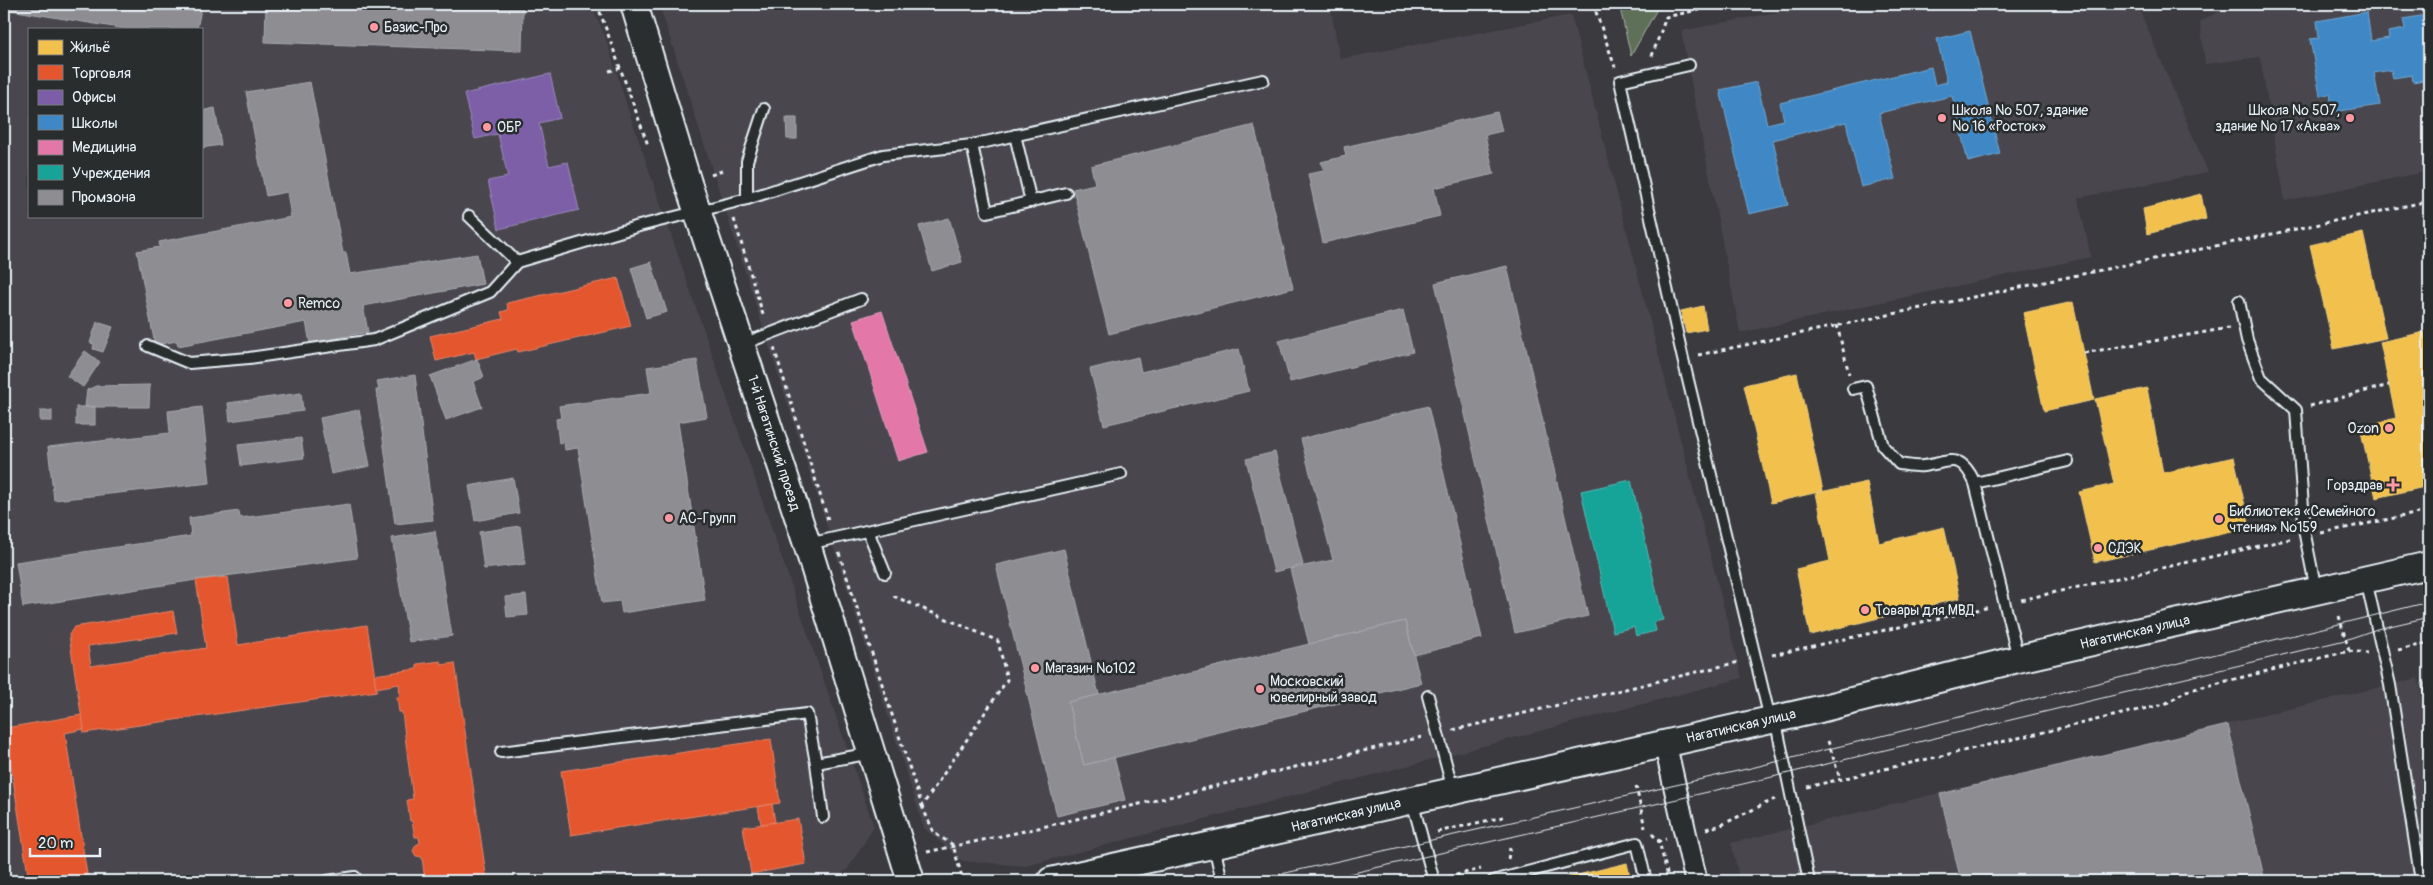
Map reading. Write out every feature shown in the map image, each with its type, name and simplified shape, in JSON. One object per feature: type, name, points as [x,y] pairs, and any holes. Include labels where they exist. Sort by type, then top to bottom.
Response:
[{"type":"street","name":"1-й Нагатинский проезд","points":[[634,4],[698,212],[873,752],[911,881]]},
{"type":"street","name":"Нагатинская улица","points":[[1051,881],[1772,719],[2018,659],[2429,565]]},
{"type":"street","points":[[1666,743],[1696,881]]},
{"type":"lane","points":[[1689,65],[1620,81],[1683,359],[1755,658],[1772,719],[1809,881]]},
{"type":"lane","points":[[148,346],[189,363],[248,358],[374,340],[490,292],[517,262],[746,199],[884,155],[972,145],[1263,80]]},
{"type":"lane","points":[[746,199],[747,162],[764,108]]},
{"type":"lane","points":[[1015,135],[1031,202]]},
{"type":"lane","points":[[972,145],[987,212],[1066,193]]},
{"type":"lane","points":[[469,216],[517,262]]},
{"type":"lane","points":[[742,345],[860,298]]},
{"type":"lane","points":[[2239,301],[2244,326],[2261,378],[2296,410],[2305,536],[2316,590]]},
{"type":"lane","points":[[1853,389],[1866,386],[1883,446],[1899,464],[1921,467],[1954,460],[1968,466],[1975,483],[2018,659]]},
{"type":"lane","points":[[1975,483],[2068,461]]},
{"type":"lane","points":[[807,544],[1121,474]]},
{"type":"lane","points":[[868,531],[885,574]]},
{"type":"lane","points":[[2366,579],[2390,685],[2421,881]]},
{"type":"lane","points":[[1428,696],[1453,791]]},
{"type":"lane","points":[[501,752],[807,714],[823,817]]},
{"type":"lane","points":[[816,763],[873,752]]},
{"type":"lane","points":[[1412,800],[1434,881]]},
{"type":"lane","points":[[1493,881],[1637,843],[1646,881]]},
{"type":"lane","points":[[1214,844],[1222,881]]},
{"type":"lane","points":[[327,881],[355,877]]},
{"type":"path","points":[[597,4],[649,147]]},
{"type":"path","points":[[1600,4],[1596,12],[1620,81]]},
{"type":"path","points":[[1645,75],[1666,17],[1725,4]]},
{"type":"path","points":[[610,71],[621,68]]},
{"type":"path","points":[[1683,359],[2429,200]]},
{"type":"path","points":[[1837,325],[1853,389]]},
{"type":"path","points":[[2084,353],[2244,326]]},
{"type":"path","points":[[2296,410],[2389,385]]},
{"type":"path","points":[[953,845],[1034,829],[1755,658],[1801,650],[2305,536],[2429,510]]},
{"type":"path","points":[[892,595],[998,641]]},
{"type":"path","points":[[2186,691],[2349,651],[2339,616]]},
{"type":"path","points":[[1828,741],[1840,779]]},
{"type":"path","points":[[1636,786],[1645,828]]},
{"type":"path","points":[[922,806],[934,833],[953,845],[964,881]]},
{"type":"path","points":[[1422,836],[1503,817]]},
{"type":"path","points":[[1659,841],[1669,881]]},
{"type":"path","points":[[1508,862],[1510,848]]},
{"type":"shaded area","points":[[4,4],[590,4],[604,33],[628,109],[874,827],[847,870],[830,881],[4,881]]},
{"type":"shaded area","points":[[659,4],[1330,4],[1340,59],[1571,15],[1742,678],[1026,866],[962,861],[924,828]]},
{"type":"shaded area","name":"Школа № 507, здание № 16 «Росток»","points":[[1817,4],[2137,4],[2208,172],[2078,198],[2091,257],[1740,333],[1681,31]]},
{"type":"shaded area","name":"Школа № 507, здание № 17 «Аква»","points":[[2234,4],[2429,4],[2429,171],[2285,201],[2260,57],[2205,64],[2200,21]]},
{"type":"shaded area","points":[[2418,678],[2429,737],[2429,881],[1740,881],[1731,843]]},
{"type":"green space","points":[[1619,4],[1682,4],[1657,9],[1631,56]]},
{"type":"building: Жильё","points":[[2201,194],[2206,219],[2147,234],[2143,209]]},
{"type":"building: Жильё","points":[[2363,233],[2386,338],[2334,349],[2310,245]]},
{"type":"building: Жильё","points":[[2073,302],[2094,400],[2044,411],[2023,313]]},
{"type":"building: Жильё","points":[[1703,306],[1707,329],[1686,333],[1681,311]]},
{"type":"building: Жильё","points":[[2429,331],[2429,486],[2376,498],[2360,427],[2396,418],[2380,342]]},
{"type":"building: Жильё","points":[[1797,373],[1823,491],[1771,503],[1744,385]]},
{"type":"building: Жильё","points":[[2147,388],[2163,473],[2234,457],[2250,528],[2095,562],[2079,492],[2114,484],[2095,399]]},
{"type":"building: Жильё","points":[[1867,482],[1879,543],[1944,527],[1960,598],[1810,635],[1796,569],[1830,561],[1816,493]]},
{"type":"building: Жильё","points":[[1627,863],[1631,881],[1553,881]]},
{"type":"building: Торговля","points":[[618,278],[631,326],[518,352],[517,349],[476,359],[474,352],[436,361],[430,336],[503,319],[501,312],[508,310],[507,303]]},
{"type":"building: Торговля","points":[[228,577],[238,645],[367,625],[377,691],[84,733],[69,635],[74,627],[173,611],[177,633],[88,646],[91,666],[206,648],[196,580]]},
{"type":"building: Торговля","points":[[441,661],[442,665],[455,663],[487,881],[425,881],[422,857],[416,856],[413,851],[416,845],[420,843],[419,837],[415,837],[412,821],[410,821],[407,800],[413,799],[402,712],[399,712],[397,697],[400,696],[399,684],[376,688],[374,675],[417,669],[417,664]]},
{"type":"building: Торговля","points":[[82,715],[84,729],[65,733],[88,881],[29,881],[5,728]]},
{"type":"building: Торговля","points":[[771,739],[780,803],[571,835],[561,771]]},
{"type":"building: Торговля","points":[[772,804],[775,822],[761,824],[758,807]]},
{"type":"building: Торговля","points":[[798,819],[806,864],[751,874],[743,827]]},
{"type":"building: Офисы","points":[[550,74],[560,118],[539,123],[549,166],[568,162],[579,210],[499,229],[488,181],[508,177],[498,134],[475,139],[464,94]]},
{"type":"building: Школы","points":[[2367,12],[2371,41],[2389,38],[2388,32],[2405,29],[2403,19],[2426,15],[2427,24],[2429,24],[2429,79],[2413,82],[2412,75],[2393,78],[2391,70],[2374,73],[2380,105],[2333,112],[2330,94],[2320,96],[2310,39],[2319,38],[2317,21]]},
{"type":"building: Школы","points":[[1970,31],[2000,154],[1968,162],[1952,96],[1879,113],[1895,179],[1861,187],[1846,122],[1773,140],[1788,205],[1749,214],[1720,90],[1757,82],[1767,124],[1784,120],[1780,103],[1931,67],[1935,85],[1947,82],[1937,39]]},
{"type":"building: Медицина","points":[[882,311],[928,452],[898,461],[853,320]]},
{"type":"building: Учреждения","points":[[1631,480],[1663,620],[1654,622],[1656,631],[1636,636],[1634,627],[1613,632],[1581,491]]},
{"type":"building: Промзона","points":[[4,4],[202,4],[197,28],[120,28],[4,9]]},
{"type":"building: Промзона","points":[[266,4],[418,4],[523,7],[522,51],[265,42]]},
{"type":"building: Промзона","points":[[310,82],[343,253],[346,253],[350,274],[477,254],[483,284],[363,306],[368,332],[310,343],[306,322],[178,346],[177,341],[155,345],[137,251],[160,247],[159,242],[291,217],[287,192],[266,196],[246,92]]},
{"type":"building: Промзона","points":[[215,108],[221,145],[202,148],[202,111]]},
{"type":"building: Промзона","points":[[1497,112],[1502,131],[1485,135],[1494,174],[1434,188],[1440,216],[1323,243],[1308,174],[1324,171],[1321,162],[1346,156],[1344,147]]},
{"type":"building: Промзона","points":[[786,118],[797,118],[797,139],[787,139]]},
{"type":"building: Промзона","points":[[1254,125],[1293,288],[1109,334],[1073,189],[1095,184],[1091,166]]},
{"type":"building: Промзона","points":[[949,218],[962,262],[932,271],[919,226]]},
{"type":"building: Промзона","points":[[651,262],[667,312],[646,318],[631,268]]},
{"type":"building: Промзона","points":[[1507,266],[1588,616],[1515,633],[1435,283]]},
{"type":"building: Промзона","points":[[1403,310],[1413,352],[1290,382],[1279,341]]},
{"type":"building: Промзона","points":[[97,322],[113,327],[103,352],[93,349],[94,344],[90,343]]},
{"type":"building: Промзона","points":[[1239,349],[1249,391],[1104,425],[1090,369],[1138,357],[1141,372]]},
{"type":"building: Промзона","points":[[85,351],[100,362],[83,387],[67,376]]},
{"type":"building: Промзона","points":[[477,359],[484,377],[473,382],[482,407],[446,420],[430,376]]},
{"type":"building: Промзона","points":[[697,360],[707,417],[678,422],[705,600],[622,613],[620,601],[602,603],[578,448],[565,450],[564,442],[559,443],[556,419],[561,418],[559,406],[651,393],[647,367]]},
{"type":"building: Промзона","points":[[415,375],[433,520],[395,524],[376,390],[379,390],[377,381]]},
{"type":"building: Промзона","points":[[150,385],[149,407],[85,407],[87,390],[96,386]]},
{"type":"building: Промзона","points":[[301,393],[303,411],[230,421],[228,403]]},
{"type":"building: Промзона","points":[[1428,406],[1482,638],[1414,655],[1405,621],[1309,644],[1290,569],[1333,560],[1301,439]]},
{"type":"building: Промзона","points":[[76,407],[95,407],[95,425],[76,425]]},
{"type":"building: Промзона","points":[[202,407],[210,483],[54,500],[48,447],[170,433],[168,411]]},
{"type":"building: Промзона","points":[[359,410],[370,466],[331,474],[320,418]]},
{"type":"building: Промзона","points":[[40,411],[52,411],[52,421],[40,421]]},
{"type":"building: Промзона","points":[[301,438],[304,458],[241,466],[238,445]]},
{"type":"building: Промзона","points":[[1275,452],[1303,565],[1274,572],[1246,459]]},
{"type":"building: Промзона","points":[[513,478],[519,513],[475,521],[469,486]]},
{"type":"building: Промзона","points":[[349,504],[357,558],[196,580],[23,607],[16,562],[191,536],[189,518],[239,511],[240,518]]},
{"type":"building: Промзона","points":[[520,526],[525,564],[484,569],[479,532]]},
{"type":"building: Промзона","points":[[435,531],[452,636],[409,642],[392,538]]},
{"type":"building: Промзона","points":[[1064,549],[1099,695],[1068,702],[1084,765],[1114,757],[1125,800],[1057,816],[996,565]]},
{"type":"building: Промзона","points":[[526,595],[528,615],[507,617],[505,597]]},
{"type":"building: Промзона","name":"Московский ювелирный завод","points":[[1405,621],[1421,683],[1084,765],[1068,702]]},
{"type":"building: Промзона","points":[[2429,682],[2429,702],[2426,703],[2421,684]]},
{"type":"building: Промзона","points":[[2228,725],[2265,881],[1961,881],[1940,794]]},
{"type":"tram line","points":[[1250,881],[1751,768],[2429,602]]},
{"type":"tram line","points":[[1318,881],[1743,784],[2345,640],[2377,629],[2429,617]]},
{"type":"place","name":"Базис-Про","points":[[374,27]]},
{"type":"place","name":"Школа № 507, здание № 16 «Росток»","points":[[1942,118]]},
{"type":"place","name":"Школа № 507, здание № 17 «Аква»","points":[[2350,118]]},
{"type":"place","name":"ОБР","points":[[487,127]]},
{"type":"place","name":"Remco","points":[[288,303]]},
{"type":"place","name":"Ozon","points":[[2389,428]]},
{"type":"place","name":"Горздрав","points":[[2393,485]]},
{"type":"place","name":"АС-Групп","points":[[669,518]]},
{"type":"place","name":"Библиотека «Семейного чтения» №159","points":[[2219,519]]},
{"type":"place","name":"СДЭК","points":[[2098,548]]},
{"type":"place","name":"Товары для МВД","points":[[1865,610]]},
{"type":"place","name":"Магазин №102","points":[[1035,668]]},
{"type":"place","name":"Московский ювелирный завод","points":[[1260,689]]}]
